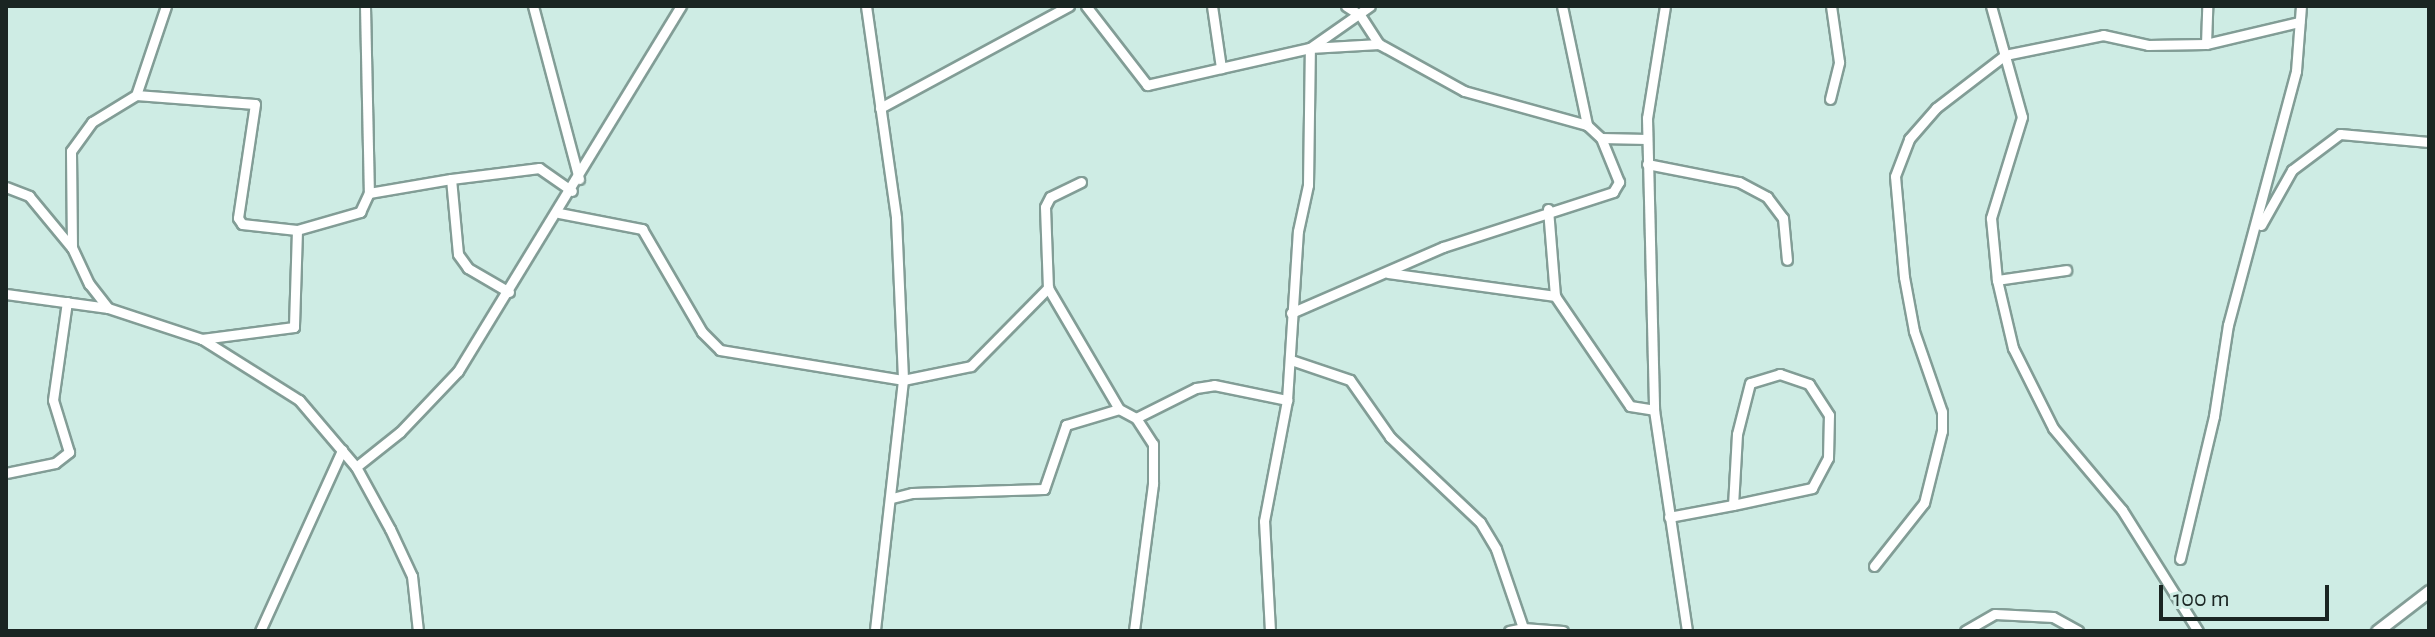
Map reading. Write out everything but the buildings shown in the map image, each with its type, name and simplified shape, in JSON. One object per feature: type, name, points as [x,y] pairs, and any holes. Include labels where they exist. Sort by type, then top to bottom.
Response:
[{"type":"street","points":[[136,95],[166,6]]},
{"type":"street","points":[[72,248],[72,143],[92,122],[136,95],[255,104],[238,218],[242,224],[297,230],[360,212],[369,193],[365,6]]},
{"type":"street","points":[[533,6],[579,179]]},
{"type":"street","points":[[356,467],[400,432],[458,371],[559,213],[662,30],[681,6]]},
{"type":"street","points":[[866,6],[896,218],[903,380],[875,631]]},
{"type":"street","points":[[880,108],[1069,6]]},
{"type":"street","points":[[1086,6],[1147,85],[1310,48],[1379,44]]},
{"type":"street","points":[[1212,6],[1221,68]]},
{"type":"street","points":[[1291,313],[1384,272],[1548,209],[1619,187],[1601,138],[1587,125],[1464,91],[1379,44],[1360,15],[1346,6]]},
{"type":"street","points":[[1310,48],[1370,6]]},
{"type":"street","points":[[1562,6],[1587,125]]},
{"type":"street","points":[[1665,6],[1649,80],[1647,139],[1654,410],[1687,631]]},
{"type":"street","points":[[1830,99],[1839,62],[1831,6]]},
{"type":"street","points":[[1994,6],[1995,20],[2022,117],[1995,196],[1997,280],[2013,348],[2037,402],[2122,510],[2198,631]]},
{"type":"street","points":[[2206,44],[2207,6]]},
{"type":"street","points":[[2180,559],[2214,416],[2228,325],[2296,71],[2301,6]]},
{"type":"street","points":[[1874,566],[1924,503],[1942,431],[1942,412],[1914,331],[1904,277],[1897,160],[1936,108],[2005,55],[2103,35],[2148,45],[2206,44],[2299,22]]},
{"type":"street","points":[[1270,631],[1264,521],[1287,400],[1291,360],[1291,313],[1308,185],[1310,48]]},
{"type":"street","points":[[2254,237],[2292,170],[2340,134],[2429,142]]},
{"type":"street","points":[[1601,138],[1647,139]]},
{"type":"street","points":[[1647,164],[1739,182],[1767,197],[1783,218],[1787,260]]},
{"type":"street","points":[[369,193],[539,168],[572,191]]},
{"type":"street","points":[[451,179],[458,254],[468,268],[509,292]]},
{"type":"street","points":[[1081,182],[1050,197],[1045,207],[1048,288],[1119,409],[1136,418],[1156,459],[1134,631]]},
{"type":"street","points":[[6,187],[29,196],[72,248],[89,284],[108,308]]},
{"type":"street","points":[[1548,209],[1555,296],[1630,406],[1654,410]]},
{"type":"street","points":[[559,213],[642,229],[702,332],[720,350],[903,380],[971,366],[1048,288]]},
{"type":"street","points":[[202,339],[294,327],[297,230]]},
{"type":"street","points":[[1997,280],[2066,270]]},
{"type":"street","points":[[1384,272],[1555,296]]},
{"type":"street","points":[[6,294],[108,308],[202,339],[299,400],[356,467],[412,576],[418,631]]},
{"type":"street","points":[[6,473],[55,463],[69,452],[53,400],[67,302]]},
{"type":"street","points":[[1291,360],[1350,380],[1390,437],[1480,522],[1496,549],[1523,628]]},
{"type":"street","points":[[1669,517],[1733,505],[1812,488],[1828,458],[1829,415],[1809,384],[1780,374],[1750,383],[1737,434],[1733,505]]},
{"type":"street","points":[[1136,418],[1196,388],[1214,385],[1287,400]]},
{"type":"street","points":[[892,498],[912,493],[1044,489],[1066,425],[1119,409]]},
{"type":"street","points":[[260,631],[342,450]]},
{"type":"street","points":[[2377,631],[2429,591]]},
{"type":"street","points":[[1965,631],[1995,614],[2053,617],[2078,631]]},
{"type":"street","points":[[2184,631],[2192,617]]},
{"type":"street","points":[[1509,631],[1523,628],[1563,631]]}]
